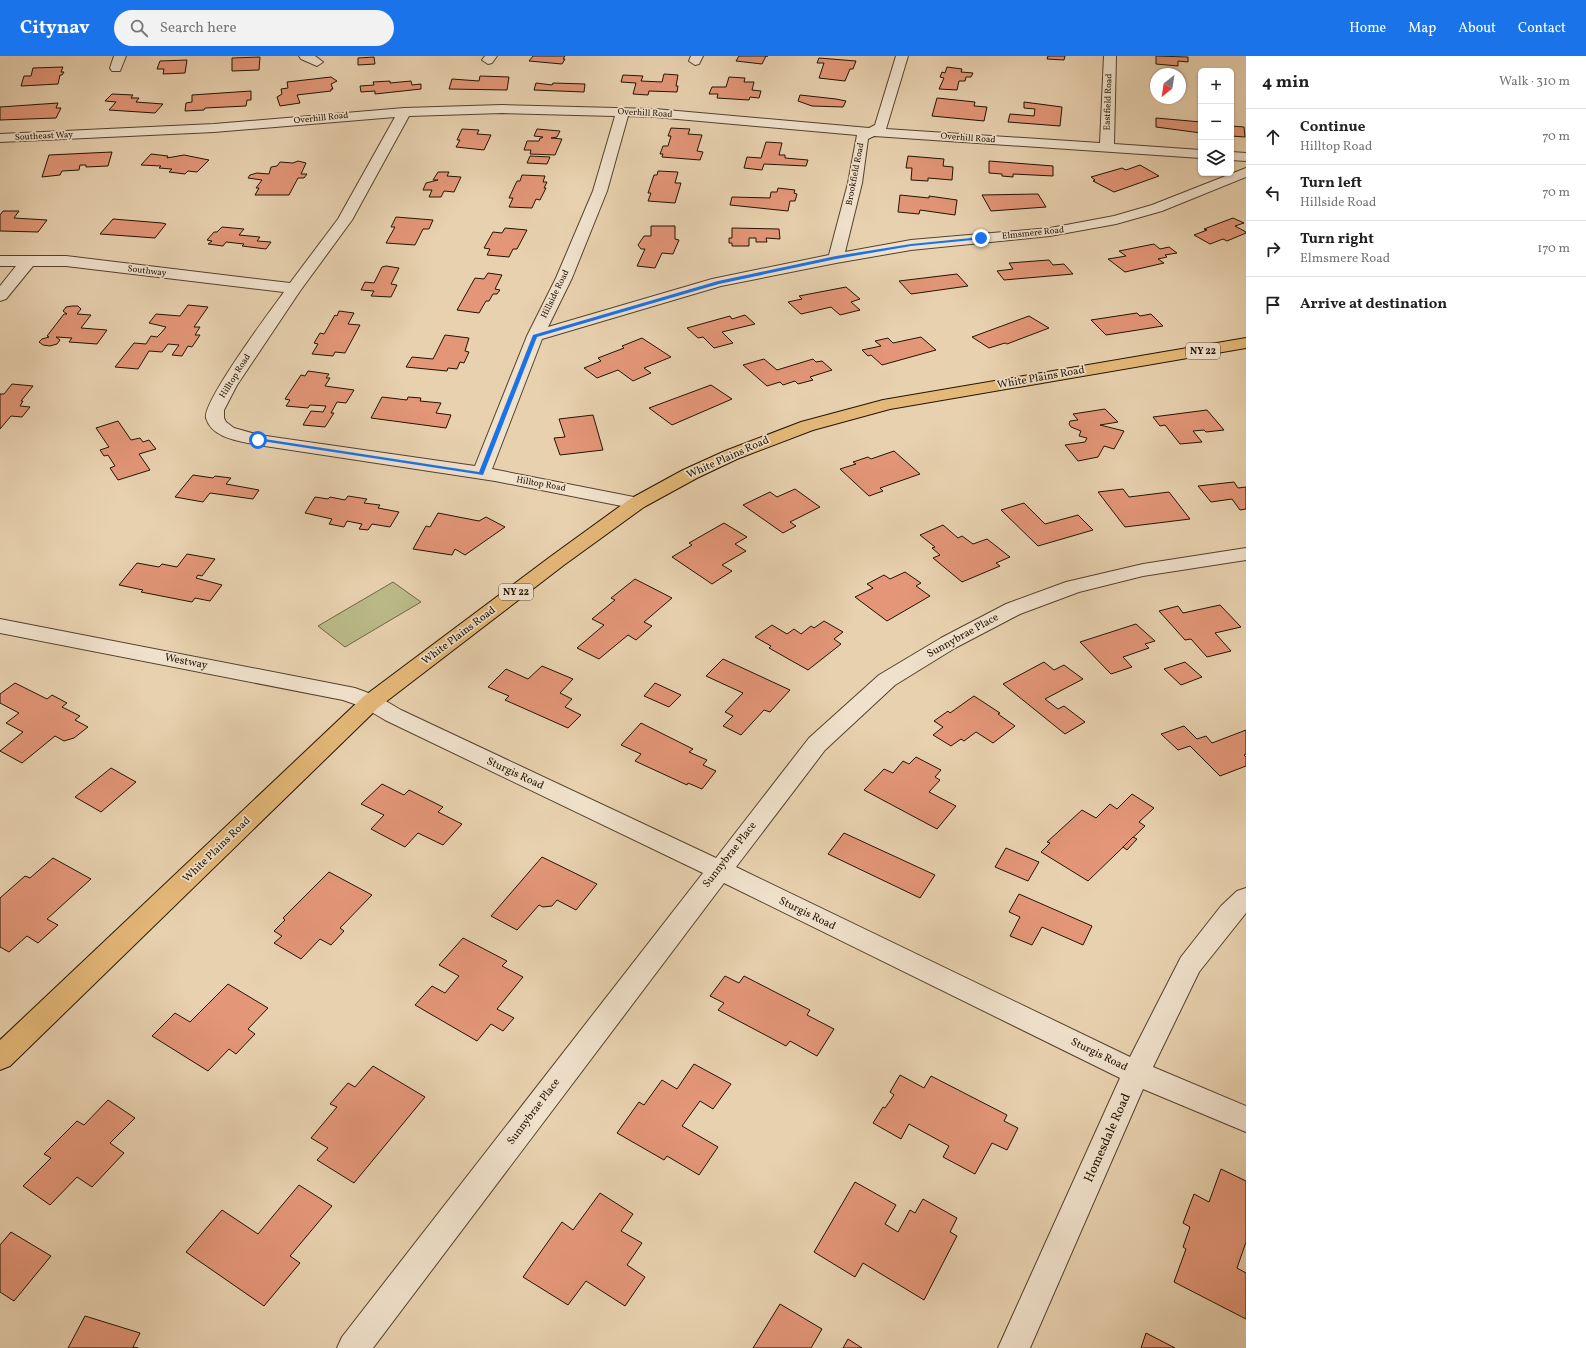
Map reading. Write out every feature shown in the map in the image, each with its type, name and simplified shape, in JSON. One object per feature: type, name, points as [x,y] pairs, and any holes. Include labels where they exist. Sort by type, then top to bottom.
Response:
[{"type":"main road","name":"White Plains Road","points":[[0,1058],[371,702],[557,561],[637,503],[690,474],[732,454],[806,426],[889,404],[1246,343]]},
{"type":"street","points":[[116,68],[120,56]]},
{"type":"street","points":[[305,56],[317,62]]},
{"type":"street","name":"Brookfield Road","points":[[836,258],[855,183],[862,137],[881,127],[902,56]]},
{"type":"street","name":"Eastfield Road","points":[[1107,148],[1110,56]]},
{"type":"street","name":"Overhill Road","points":[[88,133],[214,128],[404,112],[502,109],[623,112],[720,118],[872,132],[1198,154]]},
{"type":"street","name":"Hilltop Road","points":[[404,112],[345,220],[294,288],[228,385],[215,410],[215,418],[219,425],[234,434],[258,440],[590,492],[637,503]]},
{"type":"street","name":"Hillside Road","points":[[481,474],[534,336],[564,278],[600,192],[623,112]]},
{"type":"street","name":"Southeast Way","points":[[0,138],[88,133]]},
{"type":"street","points":[[1234,156],[1246,157]]},
{"type":"street","name":"Elmsmere Road","points":[[534,336],[718,282],[836,258],[911,245],[1050,232],[1085,227],[1157,208],[1246,172]]},
{"type":"street","points":[[0,296],[29,260]]},
{"type":"street","name":"Southway","points":[[0,261],[66,261],[294,288]]},
{"type":"street","name":"Sunnybrae Place","points":[[354,1348],[718,870],[817,744],[887,680],[948,643],[1013,609],[1073,587],[1143,570],[1246,554]]},
{"type":"street","name":"Westway","points":[[4,630],[347,693],[371,702]]},
{"type":"street","name":"Sturgis Road","points":[[371,702],[393,716],[718,870],[1136,1074],[1246,1119]]},
{"type":"street","name":"Homesdale Road","points":[[1014,1348],[1136,1074],[1190,965],[1230,913],[1246,898]]},
{"type":"green space","points":[[393,582],[421,602],[345,647],[318,626]]},
{"type":"building","points":[[533,56],[565,56],[563,59],[565,59],[562,64],[529,61]]},
{"type":"building","points":[[739,56],[766,56],[762,64],[736,61]]},
{"type":"building","points":[[1048,56],[1065,56],[1064,60],[1047,59]]},
{"type":"building","points":[[1156,56],[1188,57],[1188,62],[1178,61],[1178,66],[1156,64]]},
{"type":"building","points":[[260,57],[259,70],[232,71],[232,58]]},
{"type":"building","points":[[374,57],[375,64],[358,65],[358,58]]},
{"type":"building","points":[[819,58],[856,61],[853,69],[850,69],[845,81],[819,78],[824,63],[817,63]]},
{"type":"building","points":[[187,60],[185,73],[163,74],[164,69],[157,69],[160,61]]},
{"type":"building","points":[[63,67],[61,72],[64,72],[60,75],[58,84],[21,86],[24,76],[31,76],[33,68]]},
{"type":"building","points":[[947,67],[962,69],[961,72],[973,73],[971,77],[966,77],[965,81],[959,81],[957,90],[939,89],[944,78],[940,77],[942,72],[945,73]]},
{"type":"building","points":[[664,74],[678,75],[676,86],[678,86],[677,92],[649,91],[648,95],[633,94],[636,83],[621,82],[623,75],[643,76],[641,81],[662,82]]},
{"type":"building","points":[[480,76],[509,77],[507,90],[449,89],[452,79],[479,81]]},
{"type":"building","points":[[331,77],[337,81],[331,84],[333,89],[331,89],[331,91],[297,95],[300,103],[280,106],[277,97],[282,94],[281,89],[288,88],[287,82]]},
{"type":"building","points":[[729,77],[745,78],[744,82],[754,82],[752,90],[761,91],[759,98],[750,97],[749,100],[717,98],[718,94],[709,94],[712,87],[726,87]]},
{"type":"building","points":[[390,81],[390,83],[411,81],[412,85],[421,84],[421,89],[375,94],[375,91],[361,92],[360,86],[374,85],[373,82]]},
{"type":"building","points":[[536,83],[552,85],[553,83],[585,84],[584,92],[534,90]]},
{"type":"building","points":[[251,91],[251,100],[247,100],[246,106],[205,108],[204,110],[185,111],[186,103],[192,102],[192,95]]},
{"type":"building","points":[[112,94],[133,95],[131,98],[139,98],[136,102],[163,104],[155,113],[109,110],[116,102],[105,101]]},
{"type":"building","points":[[800,95],[846,101],[843,107],[812,106],[798,101]]},
{"type":"building","points":[[937,98],[975,102],[974,106],[987,107],[984,121],[932,116]]},
{"type":"building","points":[[1024,102],[1062,107],[1060,126],[1008,122],[1010,114],[1034,116],[1035,109],[1024,108]]},
{"type":"building","points":[[58,103],[56,108],[61,108],[56,118],[0,120],[0,107]]},
{"type":"building","points":[[1156,118],[1198,122],[1198,133],[1156,127]]},
{"type":"building","points":[[1234,126],[1244,127],[1245,137],[1234,136]]},
{"type":"building","points":[[671,128],[690,129],[688,134],[702,135],[697,151],[703,152],[700,160],[662,157],[663,154],[660,154],[663,146],[668,146],[671,136],[668,136]]},
{"type":"building","points":[[462,129],[479,130],[477,134],[491,135],[484,150],[456,147],[460,140],[457,140]]},
{"type":"building","points":[[537,129],[560,131],[557,137],[551,138],[562,139],[555,155],[530,154],[531,150],[524,150],[527,141],[539,141],[540,138],[543,137],[534,136]]},
{"type":"building","points":[[766,142],[782,143],[779,155],[785,155],[785,158],[808,160],[806,166],[764,164],[762,170],[744,168],[747,157],[761,158]]},
{"type":"building","points":[[112,152],[108,166],[86,167],[86,165],[80,165],[79,170],[62,171],[60,175],[42,177],[49,155]]},
{"type":"building","points":[[151,154],[168,156],[167,158],[184,155],[209,160],[197,172],[188,171],[185,174],[169,172],[172,169],[159,168],[161,166],[141,165]]},
{"type":"building","points":[[530,156],[550,157],[547,164],[527,163]]},
{"type":"building","points":[[908,156],[944,159],[943,166],[953,167],[952,180],[928,178],[928,181],[911,180],[912,168],[906,168]]},
{"type":"building","points":[[298,161],[306,163],[301,174],[307,174],[304,178],[298,178],[289,195],[255,195],[259,188],[256,188],[262,180],[248,178],[250,175],[257,173],[269,174],[271,167],[277,166],[280,162],[293,163]]},
{"type":"building","points":[[989,161],[1053,166],[1053,176],[1013,174],[1013,177],[989,173]]},
{"type":"building","points":[[1140,165],[1159,176],[1114,192],[1093,181],[1095,180],[1091,177],[1122,168],[1126,170]]},
{"type":"building","points":[[658,171],[678,172],[675,183],[681,183],[675,203],[648,201],[651,193],[648,193],[654,175],[657,175]]},
{"type":"building","points":[[438,172],[449,172],[447,176],[461,177],[454,192],[444,191],[441,197],[429,197],[432,190],[423,190],[426,183],[438,180],[433,180]]},
{"type":"building","points":[[522,175],[545,176],[543,182],[547,182],[544,188],[546,188],[540,200],[536,199],[532,208],[509,207],[513,198],[509,198],[517,181],[520,181]]},
{"type":"building","points":[[778,188],[795,190],[794,193],[797,194],[795,201],[790,201],[788,211],[730,205],[732,197],[770,198],[771,192],[777,192]]},
{"type":"building","points":[[1038,194],[1046,207],[991,211],[982,195]]},
{"type":"building","points":[[900,195],[929,198],[929,196],[957,200],[955,215],[920,210],[919,214],[898,212]]},
{"type":"building","points":[[3,211],[19,211],[14,218],[47,220],[38,232],[0,231],[0,215]]},
{"type":"building","points":[[396,217],[433,220],[429,229],[423,229],[415,245],[386,243],[395,227],[391,227]]},
{"type":"building","points":[[1233,218],[1244,223],[1235,226],[1246,233],[1227,241],[1223,239],[1210,244],[1194,235],[1207,230],[1204,229]]},
{"type":"building","points":[[113,219],[166,224],[155,238],[100,234]]},
{"type":"building","points":[[651,226],[675,226],[675,239],[679,240],[673,254],[662,253],[655,268],[637,266],[645,249],[641,249],[638,245],[644,236],[651,236]]},
{"type":"building","points":[[222,227],[244,229],[239,235],[260,237],[257,241],[271,242],[266,249],[226,242],[223,246],[208,244],[212,241],[207,240],[214,232],[217,232]]},
{"type":"building","points":[[505,228],[527,230],[517,249],[513,249],[509,257],[487,255],[490,249],[484,248],[493,232],[502,233]]},
{"type":"building","points":[[732,228],[779,229],[780,239],[766,238],[767,242],[756,242],[756,238],[749,238],[749,246],[732,246],[732,243],[729,243],[729,238],[732,238]]},
{"type":"building","points":[[1154,244],[1160,249],[1169,247],[1177,253],[1165,255],[1167,257],[1158,259],[1164,263],[1125,272],[1108,259],[1126,256],[1119,251]]},
{"type":"building","points":[[1049,260],[1053,265],[1064,264],[1073,274],[1004,280],[997,271],[1013,269],[1009,263]]},
{"type":"building","points":[[386,266],[399,268],[391,284],[397,285],[391,297],[371,296],[374,291],[361,290],[365,282],[374,283],[382,267]]},
{"type":"building","points":[[488,273],[502,275],[495,289],[500,290],[497,294],[493,294],[489,301],[486,301],[479,313],[457,310],[475,278],[484,279]]},
{"type":"building","points":[[957,274],[968,286],[911,294],[899,281]]},
{"type":"building","points":[[846,287],[860,299],[851,302],[860,310],[840,315],[831,307],[801,314],[788,302],[802,299],[799,296]]},
{"type":"building","points":[[188,305],[208,307],[194,327],[200,327],[195,335],[200,335],[192,347],[188,346],[182,356],[172,355],[179,345],[168,344],[162,352],[149,351],[138,369],[115,367],[134,343],[146,344],[151,336],[157,337],[166,327],[149,323],[156,314],[180,316]]},
{"type":"building","points":[[78,306],[81,309],[77,314],[91,315],[81,328],[107,330],[97,344],[69,342],[72,338],[56,337],[60,340],[57,344],[50,346],[43,345],[39,342],[42,339],[49,337],[47,336],[64,314],[67,314],[63,311],[66,307]]},
{"type":"building","points":[[339,311],[354,313],[348,324],[360,325],[345,353],[335,352],[333,356],[312,354],[318,344],[314,343],[320,333],[324,334]]},
{"type":"building","points":[[1137,313],[1140,316],[1151,314],[1163,326],[1106,335],[1091,320]]},
{"type":"building","points":[[745,315],[755,324],[722,332],[733,343],[714,348],[703,337],[698,338],[687,328],[730,316],[732,319]]},
{"type":"building","points":[[1029,316],[1049,328],[1007,344],[1005,343],[989,348],[972,337]]},
{"type":"building","points":[[445,335],[469,338],[465,351],[469,352],[464,363],[460,362],[457,369],[448,368],[447,371],[406,367],[412,357],[433,359]]},
{"type":"building","points":[[921,337],[936,350],[882,365],[871,355],[868,356],[862,350],[881,346],[875,341],[888,338],[893,343]]},
{"type":"building","points":[[642,338],[671,357],[644,368],[651,373],[633,381],[618,370],[597,378],[584,368],[601,361],[598,358],[624,348],[622,346]]},
{"type":"building","points":[[764,359],[777,370],[813,359],[816,362],[822,361],[832,370],[810,377],[813,380],[798,384],[795,381],[783,385],[780,382],[767,386],[743,365]]},
{"type":"building","points":[[308,371],[329,374],[326,378],[330,378],[325,386],[354,390],[346,403],[337,402],[331,413],[334,413],[325,427],[303,425],[311,411],[323,412],[326,406],[310,405],[308,408],[286,406],[290,400],[285,399],[301,375],[305,376]]},
{"type":"building","points":[[12,384],[33,386],[21,401],[23,401],[20,406],[30,407],[22,417],[11,416],[0,429],[0,394],[4,394]]},
{"type":"building","points":[[711,385],[732,399],[672,425],[649,408]]},
{"type":"building","points":[[382,397],[407,400],[408,397],[421,398],[420,401],[441,403],[436,413],[451,415],[446,428],[371,418]]},
{"type":"building","points":[[1105,409],[1118,422],[1100,425],[1124,431],[1114,449],[1104,446],[1098,457],[1078,461],[1065,445],[1085,442],[1087,438],[1079,436],[1081,431],[1071,427],[1069,424],[1070,421],[1078,420],[1073,414]]},
{"type":"building","points":[[1207,410],[1224,430],[1206,432],[1204,430],[1193,431],[1202,442],[1180,444],[1165,425],[1160,426],[1153,417]]},
{"type":"building","points":[[593,415],[603,450],[560,455],[554,438],[565,437],[559,419]]},
{"type":"building","points":[[118,421],[131,440],[140,438],[143,442],[149,440],[156,449],[139,454],[150,470],[118,480],[110,468],[115,466],[108,455],[104,456],[100,450],[109,447],[96,428]]},
{"type":"building","points":[[894,451],[920,474],[880,488],[883,491],[869,496],[840,469],[856,464],[853,462],[868,457],[871,459]]},
{"type":"building","points":[[193,475],[213,478],[215,476],[231,478],[226,484],[259,490],[253,499],[210,493],[203,502],[175,497]]},
{"type":"building","points":[[1234,482],[1238,488],[1246,487],[1246,509],[1240,510],[1232,499],[1211,502],[1198,486]]},
{"type":"building","points":[[795,489],[820,507],[790,522],[796,526],[783,533],[743,505],[770,492],[777,497]]},
{"type":"building","points":[[1123,489],[1129,497],[1169,492],[1190,519],[1125,527],[1098,492]]},
{"type":"building","points":[[348,496],[367,499],[364,503],[380,505],[378,508],[399,512],[390,527],[372,524],[368,530],[359,529],[362,524],[347,521],[344,527],[329,524],[332,519],[305,513],[315,497],[328,499],[330,497],[345,500]]},
{"type":"building","points":[[1024,503],[1045,524],[1078,515],[1093,530],[1038,546],[1001,510]]},
{"type":"building","points":[[438,513],[479,521],[486,517],[505,527],[465,555],[455,549],[452,555],[413,549],[426,526],[430,527]]},
{"type":"building","points":[[724,523],[747,537],[735,544],[746,551],[722,565],[732,571],[712,584],[672,557],[692,545],[689,543]]},
{"type":"building","points":[[943,525],[958,538],[962,536],[973,544],[987,539],[1010,557],[996,563],[1000,566],[962,582],[933,558],[940,555],[932,548],[935,547],[920,535]]},
{"type":"building","points":[[187,554],[215,559],[202,576],[198,575],[196,578],[222,585],[210,601],[195,598],[192,602],[141,592],[143,590],[119,585],[137,563],[159,567],[162,564],[177,567]]},
{"type":"building","points":[[905,572],[921,583],[916,586],[930,596],[887,621],[855,597],[873,588],[867,584],[884,575],[890,579]]},
{"type":"building","points":[[635,579],[672,598],[644,622],[652,626],[636,640],[628,635],[599,659],[577,648],[604,625],[592,619],[615,600],[611,598]]},
{"type":"building","points":[[1220,605],[1241,627],[1215,633],[1231,651],[1207,657],[1191,639],[1185,640],[1159,611],[1178,606],[1183,613]]},
{"type":"building","points":[[824,621],[843,632],[834,639],[841,644],[808,670],[769,648],[771,646],[755,637],[772,625],[787,634],[794,629],[801,634],[811,626],[814,628]]},
{"type":"building","points":[[1136,624],[1155,641],[1145,644],[1149,648],[1123,657],[1132,667],[1111,674],[1080,642]]},
{"type":"building","points":[[723,659],[790,690],[770,712],[764,710],[741,735],[723,726],[733,716],[725,712],[743,693],[706,676]]},
{"type":"building","points":[[1044,662],[1054,670],[1064,665],[1083,679],[1045,699],[1058,709],[1064,706],[1085,722],[1065,734],[1003,684]]},
{"type":"building","points":[[1185,662],[1202,677],[1181,685],[1164,669]]},
{"type":"building","points":[[542,666],[573,679],[560,693],[572,699],[565,707],[581,715],[568,728],[505,700],[509,696],[488,687],[506,669],[528,679]]},
{"type":"building","points":[[15,683],[47,699],[52,695],[67,703],[62,707],[80,716],[75,720],[88,727],[74,738],[64,741],[55,736],[22,763],[0,751],[23,732],[6,723],[19,713],[0,703],[0,694]]},
{"type":"building","points":[[655,683],[681,695],[669,707],[644,696]]},
{"type":"building","points":[[974,696],[1000,713],[998,714],[1015,726],[993,743],[976,732],[964,741],[961,739],[951,746],[933,735],[943,727],[934,721],[948,711],[950,713]]},
{"type":"building","points":[[641,723],[693,749],[689,752],[707,760],[703,765],[716,771],[702,789],[688,783],[687,785],[635,761],[641,754],[621,745]]},
{"type":"building","points":[[1184,726],[1197,739],[1206,736],[1212,743],[1246,730],[1246,754],[1244,755],[1246,757],[1246,766],[1220,776],[1190,746],[1178,750],[1161,734]]},
{"type":"building","points":[[916,757],[941,770],[935,777],[940,780],[929,792],[956,806],[937,829],[864,790],[884,769],[893,773],[903,761],[909,764]]},
{"type":"building","points":[[111,768],[136,782],[101,812],[75,797]]},
{"type":"building","points":[[382,784],[404,795],[409,790],[443,807],[438,812],[462,824],[443,845],[418,833],[405,847],[371,829],[384,815],[361,804]]},
{"type":"building","points":[[1132,794],[1154,808],[1139,822],[1145,826],[1088,881],[1041,852],[1050,843],[1047,842],[1082,810],[1096,818],[1110,804],[1117,809]]},
{"type":"building","points":[[844,833],[935,875],[920,898],[828,854]]},
{"type":"building","points":[[1133,837],[1137,839],[1127,850],[1123,847]]},
{"type":"building","points":[[1006,848],[1039,862],[1028,881],[995,867]]},
{"type":"building","points":[[542,857],[597,884],[576,910],[557,900],[552,906],[543,907],[539,905],[517,930],[491,916]]},
{"type":"building","points":[[53,858],[91,879],[47,919],[58,925],[38,943],[27,936],[9,952],[0,947],[0,898],[25,876],[30,878]]},
{"type":"building","points":[[329,872],[372,895],[340,928],[344,931],[331,945],[320,939],[301,959],[274,943],[282,936],[274,931],[285,920],[283,918]]},
{"type":"building","points":[[1019,894],[1092,926],[1083,945],[1042,927],[1032,945],[1010,936],[1020,917],[1009,912]]},
{"type":"building","points":[[463,938],[507,961],[502,966],[523,977],[497,1009],[514,1018],[503,1031],[491,1024],[477,1041],[415,1005],[432,986],[445,993],[459,976],[439,965]]},
{"type":"building","points":[[725,976],[739,983],[744,976],[810,1010],[807,1015],[834,1029],[817,1056],[790,1041],[786,1046],[718,1010],[724,1003],[710,996]]},
{"type":"building","points":[[228,984],[268,1008],[248,1029],[255,1034],[236,1054],[229,1049],[208,1071],[152,1036],[175,1013],[190,1022]]},
{"type":"building","points":[[694,1064],[731,1084],[713,1109],[700,1101],[682,1126],[718,1147],[699,1175],[667,1156],[664,1160],[617,1133],[639,1102],[644,1105],[662,1080],[677,1089]]},
{"type":"building","points":[[373,1066],[425,1097],[354,1183],[317,1160],[328,1148],[311,1138],[337,1107],[330,1104],[348,1083],[355,1087]]},
{"type":"building","points":[[900,1075],[924,1088],[931,1076],[1007,1115],[1004,1121],[1018,1128],[1007,1150],[992,1143],[975,1174],[943,1157],[949,1146],[909,1124],[901,1139],[873,1123],[883,1107],[885,1108],[894,1095],[890,1092]]},
{"type":"building","points":[[108,1100],[135,1118],[110,1143],[124,1153],[92,1187],[77,1177],[50,1205],[23,1186],[51,1158],[44,1154],[77,1121],[84,1125]]},
{"type":"building","points":[[1221,1169],[1246,1181],[1246,1242],[1237,1268],[1246,1273],[1246,1319],[1174,1282],[1186,1249],[1183,1247],[1190,1227],[1183,1223],[1194,1194],[1209,1202]]},
{"type":"building","points":[[855,1182],[896,1205],[885,1224],[898,1232],[910,1210],[915,1213],[923,1199],[957,1218],[950,1232],[957,1236],[924,1300],[863,1263],[855,1277],[814,1252]]},
{"type":"building","points":[[299,1185],[332,1206],[290,1256],[300,1263],[264,1306],[186,1252],[222,1210],[258,1234]]},
{"type":"building","points":[[600,1193],[633,1214],[621,1231],[642,1243],[627,1265],[645,1277],[625,1306],[586,1281],[568,1305],[523,1277],[562,1222],[573,1230]]},
{"type":"building","points":[[11,1232],[51,1256],[14,1301],[0,1292],[0,1245]]},
{"type":"building","points":[[780,1304],[822,1329],[811,1348],[753,1348]]},
{"type":"building","points":[[85,1316],[140,1333],[133,1347],[138,1348],[68,1348]]},
{"type":"building","points":[[1146,1333],[1175,1348],[1141,1348]]},
{"type":"building","points":[[848,1339],[862,1348],[843,1348]]},
{"type":"route","points":[[258,440],[481,474],[534,336],[718,282],[836,258],[911,245],[981,238]]}]
